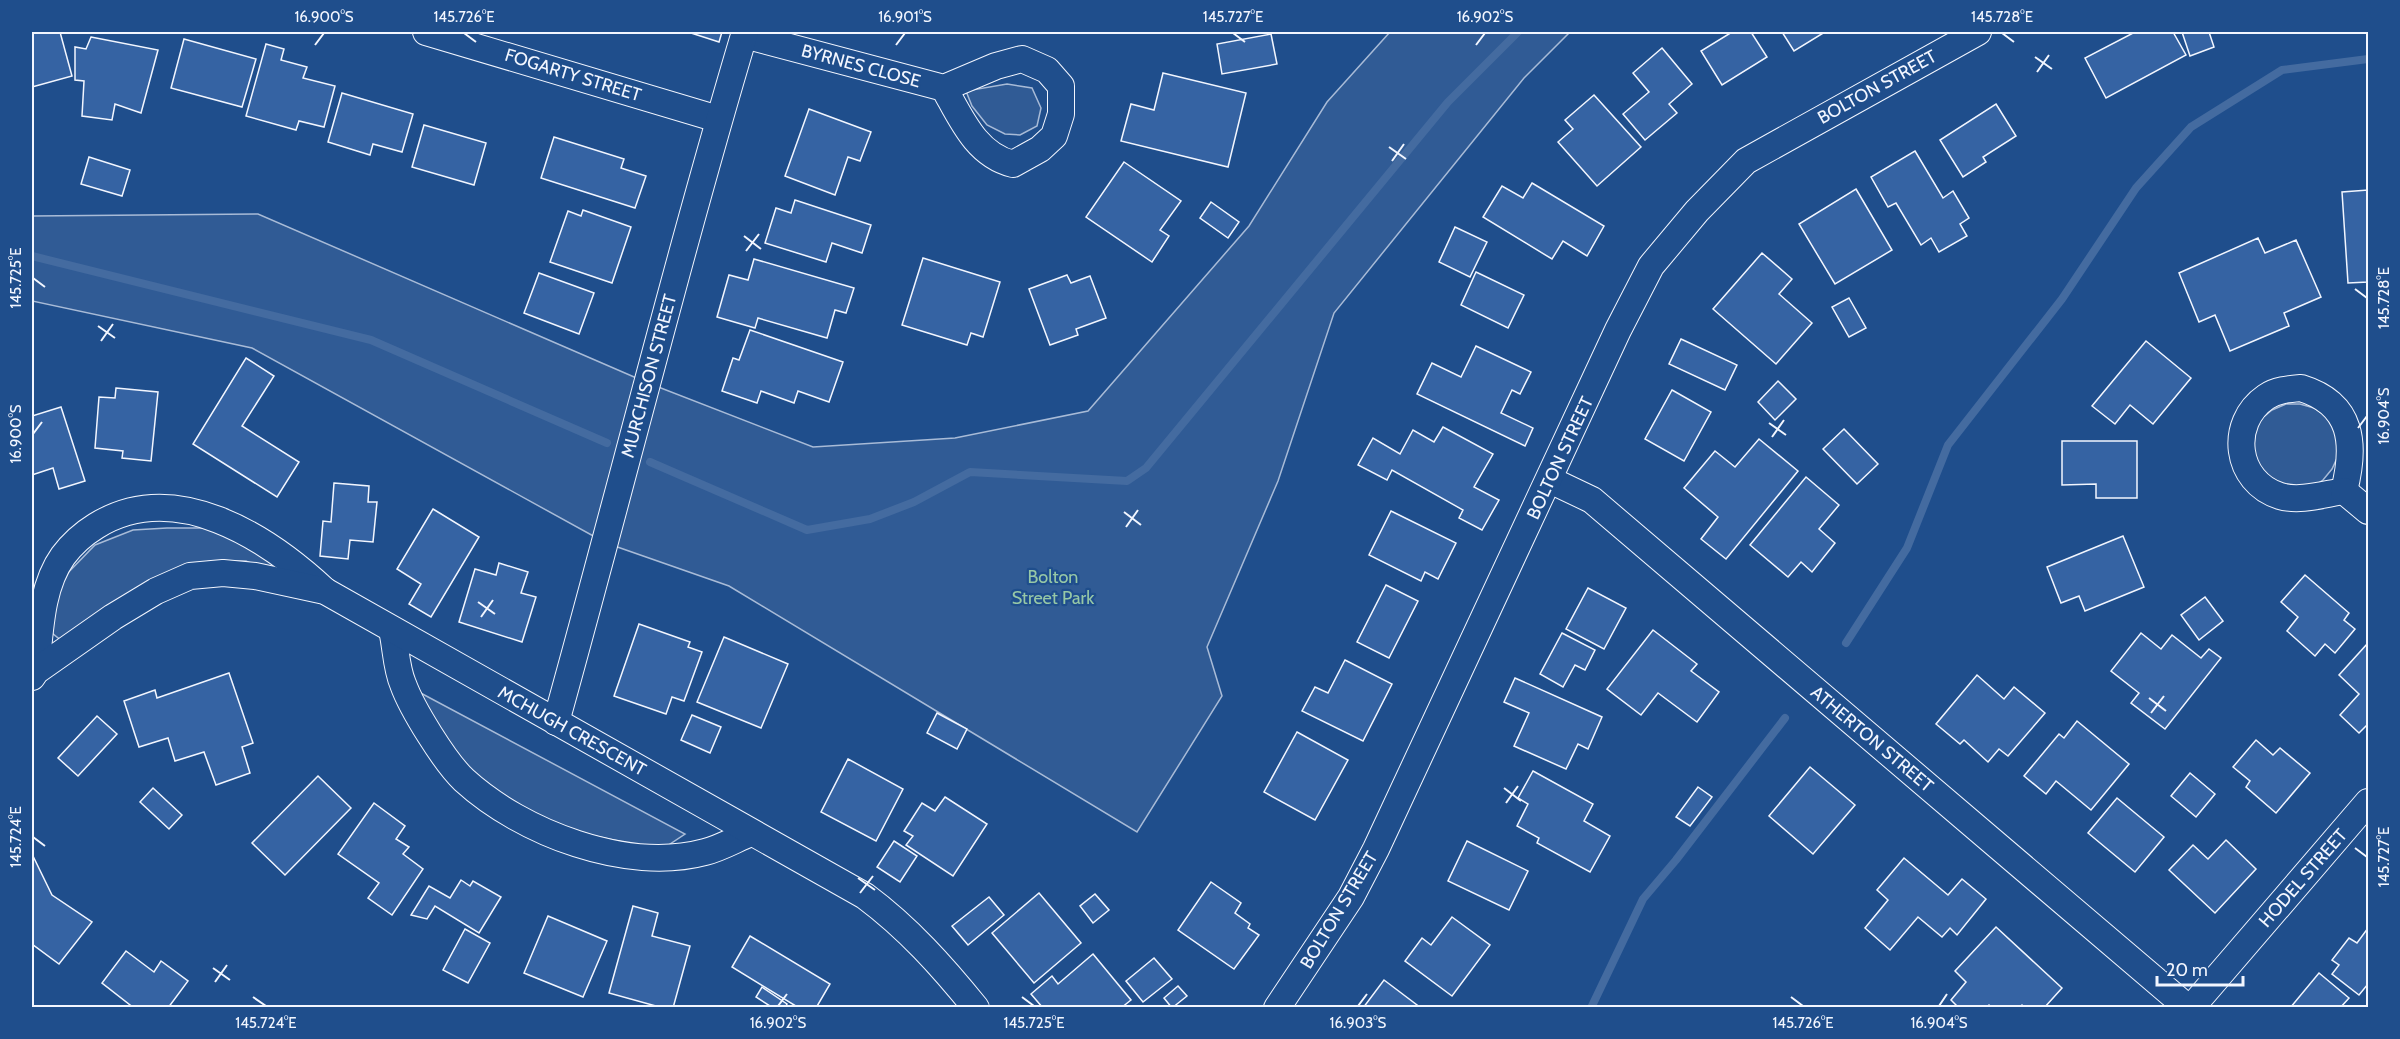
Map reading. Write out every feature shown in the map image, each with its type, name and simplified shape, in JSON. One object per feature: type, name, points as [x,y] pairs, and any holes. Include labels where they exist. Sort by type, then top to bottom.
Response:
[{"type":"street","name":"FOGARTY STREET","points":[[426,32],[718,119]]},
{"type":"street","name":"BOLTON STREET","points":[[1277,1008],[1345,907],[1366,869],[1550,480],[1618,330],[1651,266],[1697,211],[1746,161],[1978,32]]},
{"type":"street","name":"MURCHISON STREET","points":[[556,722],[718,119],[744,33]]},
{"type":"street","name":"BYRNES CLOSE","points":[[744,33],[944,88],[996,66],[1022,59],[1047,70],[1060,86],[1061,114],[1054,136],[1040,149],[1013,164],[999,160],[971,135],[944,88]]},
{"type":"street","points":[[2344,491],[2349,470],[2349,434],[2343,417],[2333,404],[2318,393],[2301,388],[2284,390],[2268,396],[2254,407],[2244,423],[2240,441],[2242,459],[2251,476],[2264,489],[2281,496],[2300,498],[2344,491],[2368,511]]},
{"type":"street","name":"ATHERTON STREET","points":[[1550,480],[1592,500],[2190,1008]]},
{"type":"street","name":"MCHUGH CRESCENT","points":[[34,674],[42,615],[50,582],[62,557],[81,536],[108,519],[134,510],[165,507],[194,511],[227,524],[262,542],[298,566],[325,591],[865,896],[896,919],[940,963],[976,1008]]},
{"type":"street","name":"MCHUGH CRESCENT","points":[[34,674],[113,617],[156,591],[190,576],[224,573],[255,576],[325,591]]},
{"type":"street","points":[[392,630],[402,683],[426,729],[463,778],[497,805],[572,843],[611,854],[670,856],[705,852],[751,833]]},
{"type":"street","name":"HODEL STREET","points":[[2190,1008],[2368,802]]},
{"type":"shaded area","name":"Bolton Street Park","points":[[1390,32],[1570,32],[1524,78],[1334,313],[1278,481],[1207,647],[1222,696],[1137,832],[729,586],[606,543],[252,348],[32,301],[32,216],[258,214],[648,383],[813,447],[955,438],[1088,411],[1249,226],[1327,102]]},
{"type":"shaded area","points":[[1007,84],[1032,88],[1041,108],[1037,126],[1020,135],[1005,134],[987,125],[972,106],[966,91]]},
{"type":"shaded area","points":[[2286,404],[2300,404],[2314,408],[2326,416],[2334,427],[2338,442],[2338,456],[2332,469],[2323,480],[2311,488],[2283,489],[2253,460],[2254,432],[2261,419],[2272,410]]},
{"type":"shaded area","points":[[211,528],[261,551],[293,577],[277,575],[246,561],[211,561],[182,566],[62,641],[52,633],[50,612],[60,581],[95,545],[133,530]]},
{"type":"shaded area","points":[[415,690],[685,834],[661,850],[543,825],[465,766]]},
{"type":"building","points":[[60,32],[72,76],[32,87],[32,33]]},
{"type":"building","points":[[688,32],[722,32],[719,42]]},
{"type":"building","points":[[1732,32],[1751,32],[1767,57],[1722,85],[1701,51]]},
{"type":"building","points":[[1782,32],[1825,32],[1794,51]]},
{"type":"building","points":[[2135,32],[2173,32],[2186,55],[2106,98],[2085,58]]},
{"type":"building","points":[[2182,32],[2209,32],[2214,47],[2190,56]]},
{"type":"building","points":[[1271,34],[1277,64],[1222,74],[1217,44]]},
{"type":"building","points":[[91,37],[158,50],[141,113],[115,104],[112,120],[82,116],[84,81],[75,80],[75,47],[86,49]]},
{"type":"building","points":[[184,39],[256,59],[242,107],[171,88]]},
{"type":"building","points":[[266,44],[284,49],[281,60],[307,67],[303,78],[335,86],[324,127],[299,121],[296,130],[246,116]]},
{"type":"building","points":[[1662,48],[1692,84],[1669,104],[1677,113],[1645,140],[1623,114],[1649,92],[1633,73]]},
{"type":"building","points":[[1163,73],[1246,93],[1228,167],[1121,141],[1131,104],[1154,110]]},
{"type":"building","points":[[342,93],[413,114],[402,152],[373,144],[370,155],[328,142]]},
{"type":"building","points":[[1594,95],[1641,147],[1597,186],[1558,142],[1573,129],[1565,120]]},
{"type":"building","points":[[1996,104],[2016,136],[1983,157],[1986,162],[1963,177],[1940,140]]},
{"type":"building","points":[[809,109],[871,132],[860,161],[848,157],[835,195],[785,176]]},
{"type":"building","points":[[424,125],[486,143],[474,185],[412,167]]},
{"type":"building","points":[[554,137],[624,159],[621,168],[646,176],[635,208],[541,178]]},
{"type":"building","points":[[1915,151],[1943,198],[1953,191],[1969,218],[1960,224],[1967,236],[1939,252],[1931,238],[1921,245],[1896,203],[1888,207],[1871,177]]},
{"type":"building","points":[[89,157],[130,170],[122,196],[81,184]]},
{"type":"building","points":[[1124,162],[1181,201],[1160,230],[1169,236],[1152,262],[1086,217]]},
{"type":"building","points":[[1532,183],[1604,226],[1587,256],[1563,241],[1552,259],[1483,217],[1502,186],[1523,198]]},
{"type":"building","points":[[1856,189],[1892,250],[1835,284],[1799,224]]},
{"type":"building","points":[[2368,190],[2368,282],[2348,283],[2342,192]]},
{"type":"building","points":[[795,200],[871,225],[862,253],[832,243],[826,262],[765,243],[776,208],[791,213]]},
{"type":"building","points":[[1211,202],[1239,222],[1228,238],[1200,218]]},
{"type":"building","points":[[583,210],[631,227],[612,283],[550,262],[568,211],[581,216]]},
{"type":"building","points":[[1455,227],[1487,242],[1470,277],[1439,262]]},
{"type":"building","points":[[2258,238],[2265,253],[2296,240],[2321,297],[2284,313],[2289,326],[2230,351],[2215,315],[2199,322],[2179,273]]},
{"type":"building","points":[[1762,253],[1792,279],[1779,294],[1812,323],[1776,364],[1713,309]]},
{"type":"building","points":[[923,258],[1000,282],[983,337],[971,333],[967,345],[902,325]]},
{"type":"building","points":[[754,259],[854,288],[846,313],[835,310],[827,338],[758,318],[755,328],[717,317],[729,275],[748,280]]},
{"type":"building","points":[[1476,272],[1524,295],[1508,328],[1461,305]]},
{"type":"building","points":[[539,273],[594,293],[579,334],[524,313]]},
{"type":"building","points":[[1067,275],[1071,283],[1090,276],[1106,318],[1076,329],[1078,335],[1050,345],[1029,289]]},
{"type":"building","points":[[1849,298],[1866,328],[1849,337],[1832,307]]},
{"type":"building","points":[[750,330],[843,362],[829,402],[798,391],[794,403],[761,391],[757,403],[722,391],[733,358],[739,360]]},
{"type":"building","points":[[1681,339],[1737,365],[1725,390],[1669,364]]},
{"type":"building","points":[[2146,341],[2191,378],[2153,424],[2130,405],[2115,424],[2092,406]]},
{"type":"building","points":[[1476,346],[1531,372],[1520,394],[1512,390],[1501,413],[1533,428],[1525,446],[1417,394],[1432,363],[1461,377]]},
{"type":"building","points":[[246,358],[274,376],[242,426],[299,462],[277,497],[193,444]]},
{"type":"building","points":[[1778,381],[1796,399],[1775,420],[1758,402]]},
{"type":"building","points":[[116,388],[158,392],[151,461],[122,458],[123,451],[95,448],[99,397],[115,398]]},
{"type":"building","points":[[1672,390],[1711,412],[1684,461],[1645,439]]},
{"type":"building","points":[[61,407],[85,481],[59,489],[53,468],[32,475],[32,416]]},
{"type":"building","points":[[1443,427],[1493,454],[1474,487],[1499,500],[1482,530],[1459,518],[1463,510],[1392,470],[1387,480],[1358,465],[1373,438],[1400,454],[1413,430],[1434,442]]},
{"type":"building","points":[[1844,429],[1878,464],[1857,484],[1823,449]]},
{"type":"building","points":[[1759,439],[1798,471],[1726,559],[1701,539],[1718,517],[1684,488],[1715,451],[1735,467]]},
{"type":"building","points":[[2062,441],[2137,441],[2137,498],[2096,498],[2096,484],[2062,485]]},
{"type":"building","points":[[1806,477],[1839,505],[1819,529],[1835,543],[1812,572],[1801,562],[1788,577],[1750,545]]},
{"type":"building","points":[[334,483],[369,486],[368,502],[377,502],[373,542],[350,540],[348,559],[320,556],[323,521],[331,522]]},
{"type":"building","points":[[433,509],[479,537],[431,617],[409,604],[421,584],[397,569]]},
{"type":"building","points":[[1391,511],[1456,543],[1438,579],[1425,572],[1421,581],[1369,555]]},
{"type":"building","points":[[2123,536],[2144,587],[2085,611],[2079,596],[2061,603],[2047,567]]},
{"type":"building","points":[[499,563],[528,572],[521,593],[536,597],[522,642],[459,622],[475,569],[496,575]]},
{"type":"building","points":[[2305,575],[2349,613],[2344,620],[2355,629],[2335,653],[2325,644],[2315,656],[2287,631],[2298,617],[2281,602]]},
{"type":"building","points":[[1386,585],[1418,601],[1389,658],[1357,642]]},
{"type":"building","points":[[1588,588],[1626,608],[1604,649],[1566,629]]},
{"type":"building","points":[[2205,597],[2223,621],[2199,640],[2181,615]]},
{"type":"building","points":[[639,624],[690,642],[688,647],[702,652],[684,701],[672,697],[666,714],[614,696]]},
{"type":"building","points":[[1653,630],[1697,664],[1691,671],[1719,692],[1697,722],[1658,693],[1641,715],[1607,689]]},
{"type":"building","points":[[1562,633],[1595,650],[1585,670],[1575,665],[1563,687],[1540,674]]},
{"type":"building","points":[[2141,633],[2161,649],[2172,635],[2201,658],[2209,649],[2221,658],[2165,729],[2131,703],[2139,693],[2111,671]]},
{"type":"building","points":[[724,637],[788,664],[761,728],[697,702]]},
{"type":"building","points":[[2368,643],[2368,724],[2359,733],[2340,715],[2359,694],[2339,675]]},
{"type":"building","points":[[1345,660],[1392,684],[1363,741],[1302,711],[1315,687],[1328,693]]},
{"type":"building","points":[[229,673],[253,743],[242,747],[250,773],[216,785],[204,752],[175,761],[168,738],[139,747],[124,701],[155,690],[157,698]]},
{"type":"building","points":[[1977,675],[2004,699],[2014,687],[2045,713],[2008,756],[1999,749],[1988,762],[1964,740],[1960,744],[1936,724]]},
{"type":"building","points":[[1515,678],[1602,717],[1588,749],[1578,744],[1566,769],[1514,746],[1529,713],[1504,702]]},
{"type":"building","points":[[937,713],[967,729],[957,749],[927,733]]},
{"type":"building","points":[[692,715],[721,727],[710,753],[681,740]]},
{"type":"building","points":[[97,716],[117,734],[78,776],[58,758]]},
{"type":"building","points":[[2077,721],[2129,764],[2091,810],[2056,781],[2046,794],[2024,776],[2059,734],[2064,738]]},
{"type":"building","points":[[1297,732],[1348,760],[1315,820],[1264,792]]},
{"type":"building","points":[[2256,740],[2273,755],[2280,748],[2310,773],[2276,813],[2246,787],[2250,781],[2233,767]]},
{"type":"building","points":[[848,759],[903,789],[876,841],[821,812]]},
{"type":"building","points":[[1810,767],[1855,805],[1813,854],[1769,816]]},
{"type":"building","points":[[1533,771],[1593,804],[1584,821],[1610,836],[1590,872],[1537,843],[1539,838],[1517,826],[1528,804],[1518,798]]},
{"type":"building","points":[[2190,773],[2215,794],[2196,817],[2171,796]]},
{"type":"building","points":[[318,776],[351,808],[285,875],[252,843]]},
{"type":"building","points":[[1698,787],[1712,797],[1690,826],[1676,817]]},
{"type":"building","points":[[153,788],[182,815],[169,829],[140,802]]},
{"type":"building","points":[[945,797],[987,824],[953,876],[906,845],[913,836],[904,831],[922,803],[935,811]]},
{"type":"building","points":[[2117,798],[2164,837],[2135,872],[2088,833]]},
{"type":"building","points":[[374,803],[405,826],[396,839],[409,847],[403,854],[423,869],[392,915],[368,898],[379,883],[338,854]]},
{"type":"building","points":[[2226,840],[2256,869],[2215,913],[2169,870],[2193,845],[2208,859]]},
{"type":"building","points":[[894,841],[917,856],[900,882],[877,867]]},
{"type":"building","points":[[1467,841],[1528,871],[1509,910],[1448,881]]},
{"type":"building","points":[[32,854],[52,895],[92,922],[59,964],[32,944]]},
{"type":"building","points":[[1904,858],[1948,895],[1962,879],[1986,899],[1957,935],[1950,928],[1942,937],[1918,917],[1890,950],[1865,928],[1888,900],[1877,890]]},
{"type":"building","points":[[461,880],[470,886],[473,881],[501,897],[479,933],[435,906],[427,919],[411,915],[429,886],[450,898]]},
{"type":"building","points":[[1211,882],[1241,903],[1235,913],[1250,924],[1248,928],[1259,935],[1234,969],[1178,930]]},
{"type":"building","points":[[1039,893],[1081,943],[1034,983],[992,933]]},
{"type":"building","points":[[1095,894],[1109,910],[1093,923],[1080,906]]},
{"type":"building","points":[[989,897],[1004,915],[968,945],[952,926]]},
{"type":"building","points":[[633,906],[658,913],[652,936],[690,946],[673,1008],[663,1008],[609,993]]},
{"type":"building","points":[[548,916],[607,941],[583,997],[524,973]]},
{"type":"building","points":[[1452,917],[1490,945],[1452,996],[1405,961],[1422,938],[1431,945]]},
{"type":"building","points":[[1996,927],[2062,988],[2044,1008],[2025,1008],[2022,1005],[2019,1008],[1992,1008],[1989,1005],[1986,1008],[1959,1008],[1951,1000],[1966,982],[1955,971]]},
{"type":"building","points":[[2368,928],[2368,984],[2359,995],[2332,974],[2339,965],[2332,960],[2349,938],[2357,943]]},
{"type":"building","points":[[465,929],[490,943],[468,983],[443,970]]},
{"type":"building","points":[[750,936],[830,984],[816,1008],[799,1008],[732,967]]},
{"type":"building","points":[[126,951],[154,972],[161,961],[188,981],[168,1008],[134,1008],[102,983]]},
{"type":"building","points":[[1093,954],[1131,1000],[1121,1008],[1043,1008],[1031,994],[1052,976],[1058,984]]},
{"type":"building","points":[[1154,958],[1172,979],[1143,1002],[1126,981]]},
{"type":"building","points":[[2319,973],[2349,998],[2340,1008],[2290,1008]]},
{"type":"building","points":[[1384,980],[1421,1008],[1363,1008]]},
{"type":"building","points":[[1178,986],[1187,996],[1172,1008],[1164,998]]},
{"type":"building","points":[[762,987],[787,1004],[785,1008],[773,1008],[756,997]]},
{"type":"waterway","points":[[650,462],[807,530],[870,519],[914,502],[970,472],[1127,481],[1146,468],[1448,102],[1518,32]]},
{"type":"waterway","points":[[1846,643],[1907,548],[1948,445],[2062,299],[2136,188],[2191,127],[2282,70],[2368,59]]},
{"type":"waterway","points":[[32,256],[371,340],[607,443]]},
{"type":"waterway","points":[[1591,1008],[1643,899],[1676,860],[1785,718]]}]
